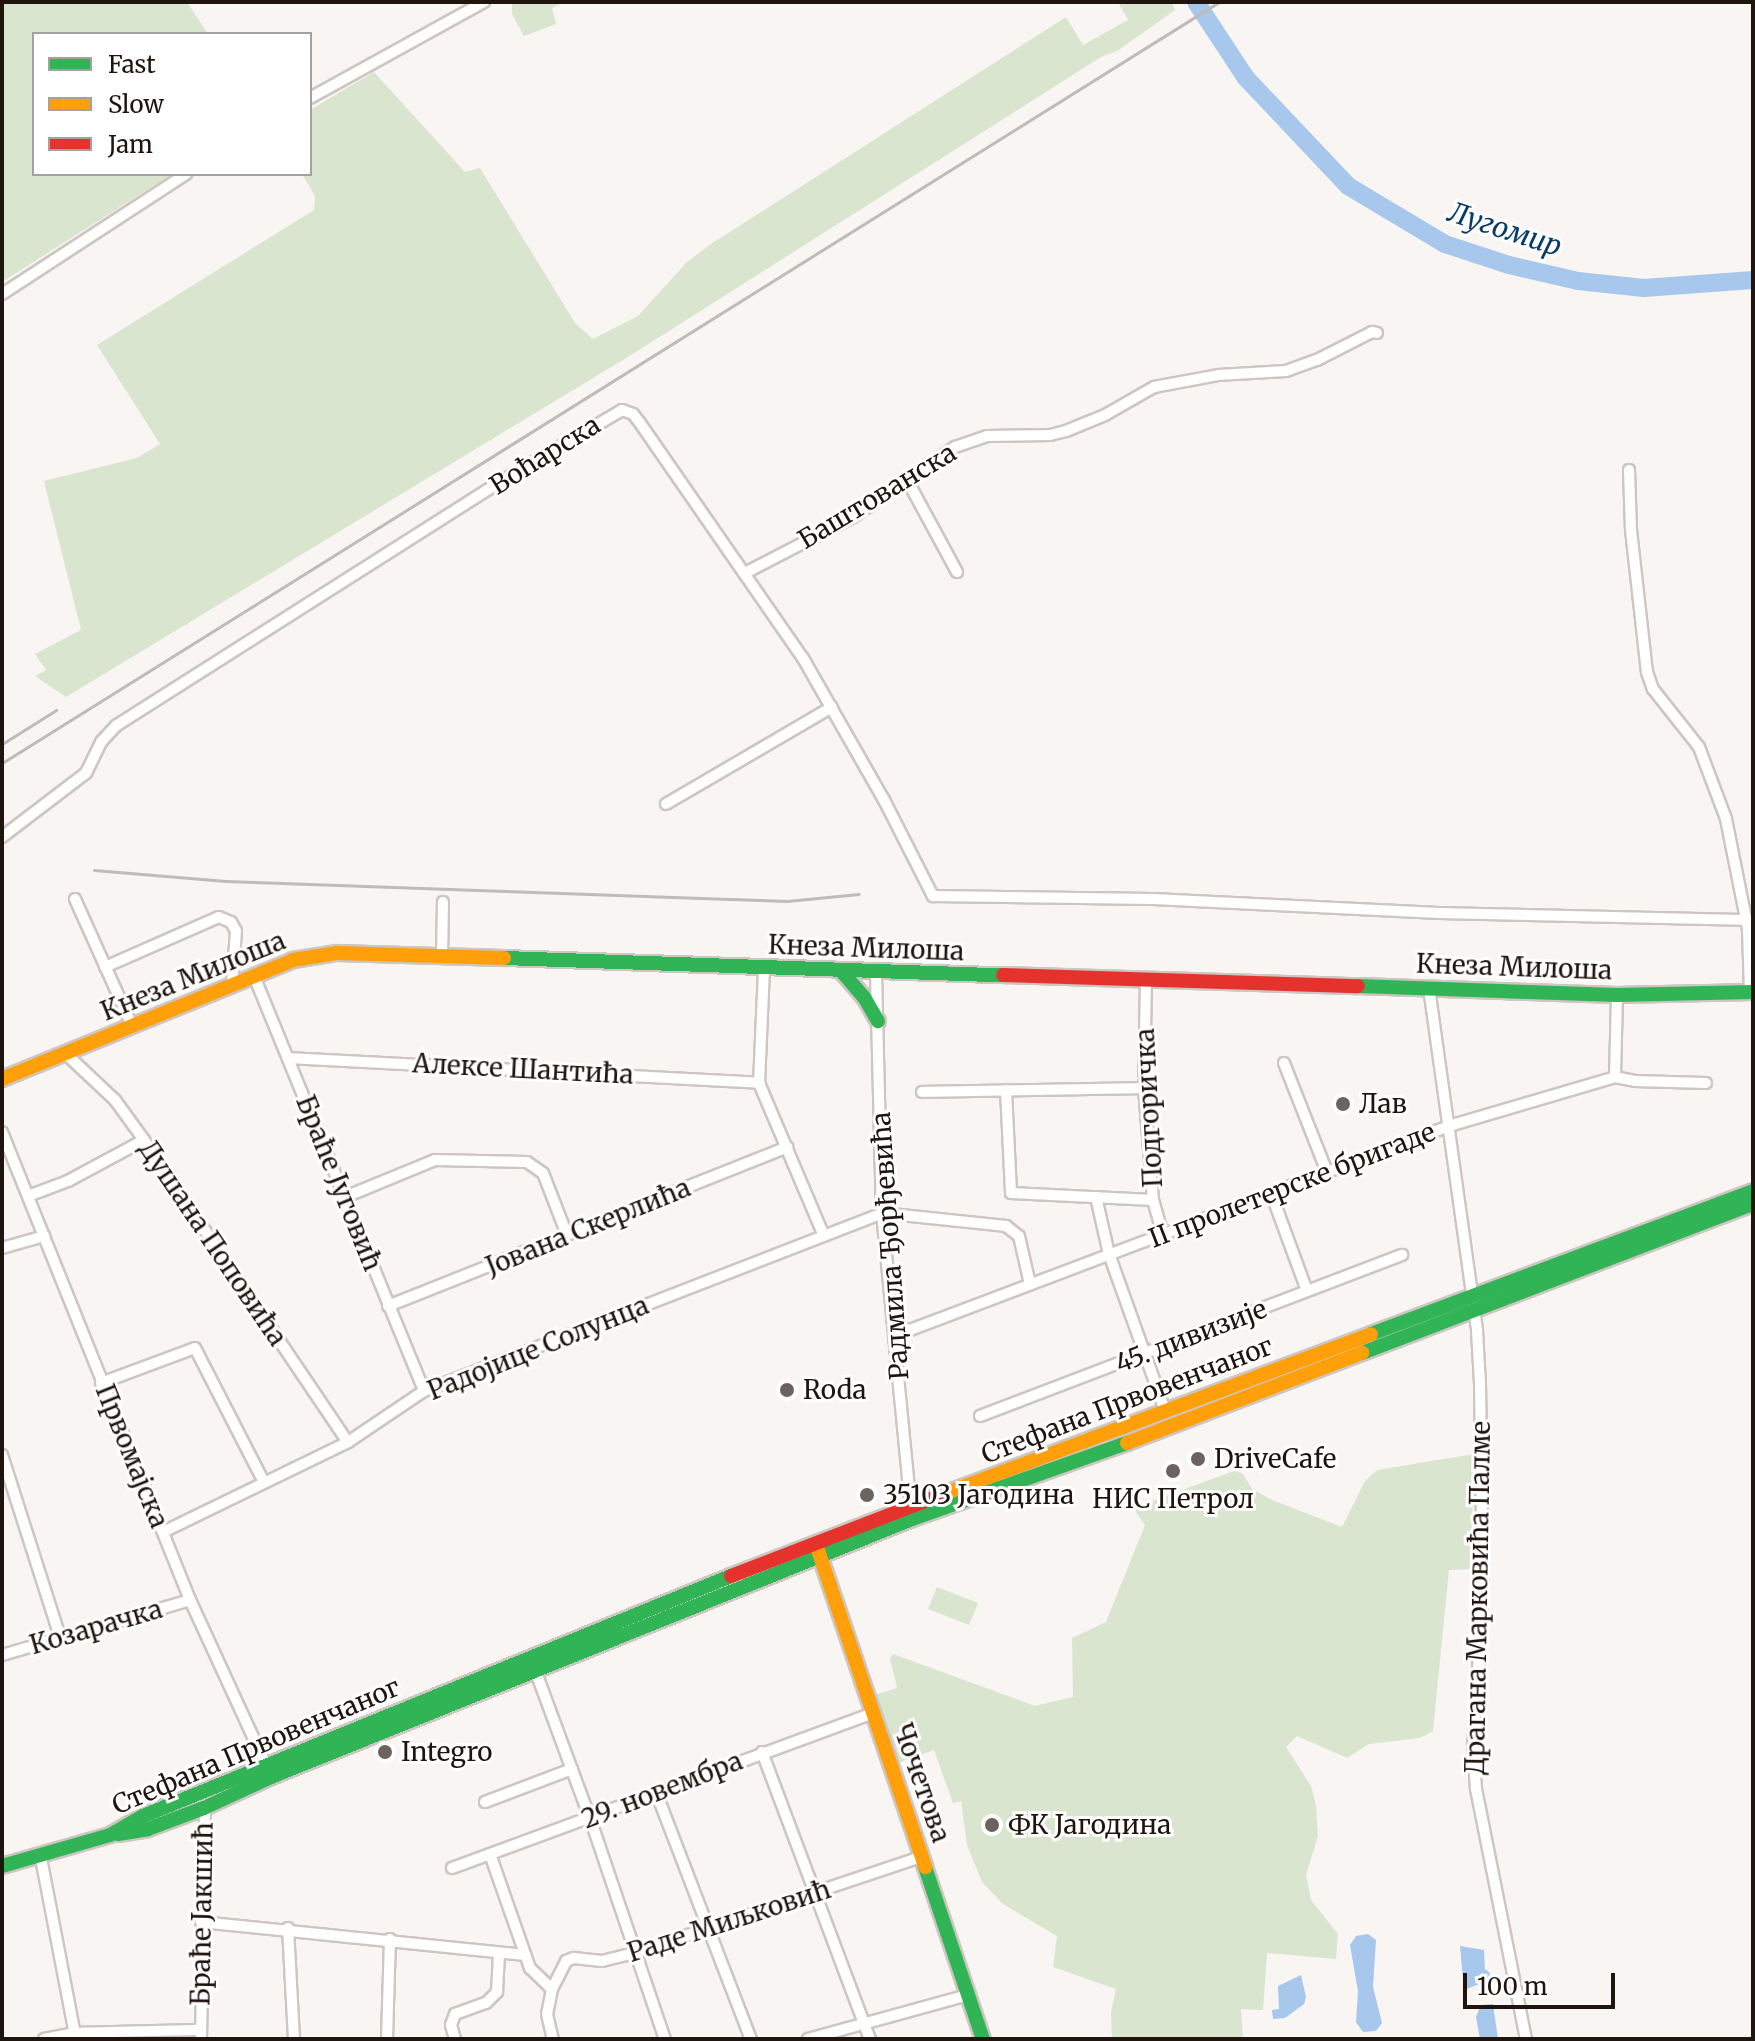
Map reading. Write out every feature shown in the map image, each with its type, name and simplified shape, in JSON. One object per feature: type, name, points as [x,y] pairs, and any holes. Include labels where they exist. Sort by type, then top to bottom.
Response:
[{"type":"street","points":[[312,97],[484,2]]},
{"type":"street","points":[[2,294],[183,176]]},
{"type":"street","name":"Баштованска","points":[[745,573],[853,517],[955,447],[987,436],[1050,435],[1066,431],[1083,426],[1154,387],[1218,375],[1286,371],[1317,360],[1372,332],[1377,333]]},
{"type":"street","name":"Воћарска","points":[[2,837],[86,773],[101,742],[117,725],[610,414],[622,410],[633,414],[745,573],[832,707],[933,896],[1153,899],[1439,913],[1749,920]]},
{"type":"street","points":[[1629,470],[1631,530],[1649,679],[1708,763],[1726,819],[1749,920],[1752,992]]},
{"type":"street","points":[[906,478],[957,572]]},
{"type":"street","points":[[666,804],[832,707]]},
{"type":"street","points":[[75,899],[132,1026]]},
{"type":"street","points":[[442,958],[443,902]]},
{"type":"street","points":[[105,967],[219,917],[231,922],[236,931],[232,984]]},
{"type":"street","name":"Кнеза Милоша","points":[[2,1079],[232,984],[318,955],[1617,995],[1752,992]]},
{"type":"street","points":[[764,969],[759,1083],[824,1236]]},
{"type":"street","points":[[842,972],[864,997],[878,1021]]},
{"type":"street","name":"Радмила Ђорђевића","points":[[876,973],[882,1213],[911,1513]]},
{"type":"street","name":"Браће Југовић","points":[[254,976],[424,1391]]},
{"type":"street","name":"Подгоричка","points":[[1146,980],[1144,1088],[1153,1200],[1163,1234]]},
{"type":"street","name":"Драгана Марковића Палме","points":[[1429,988],[1472,1302],[1480,1383],[1483,1593],[1473,1747],[1483,1831],[1526,2039]]},
{"type":"street","points":[[1617,995],[1615,1077],[1635,1081],[1706,1083]]},
{"type":"street","name":"Душана Поповића","points":[[66,1054],[115,1100],[348,1442]]},
{"type":"street","name":"Алексе Шантића","points":[[288,1058],[759,1083]]},
{"type":"street","points":[[1284,1063],[1327,1172]]},
{"type":"street","name":"II пролетерске бригаде","points":[[895,1327],[910,1330],[1449,1126],[1615,1077]]},
{"type":"street","points":[[922,1092],[1144,1088]]},
{"type":"street","points":[[1006,1090],[1011,1193],[1153,1200]]},
{"type":"street","name":"Првомајска","points":[[2,1132],[190,1600],[268,1772]]},
{"type":"street","points":[[28,1196],[68,1181],[144,1140]]},
{"type":"street","name":"Јована Скерлића","points":[[388,1306],[787,1147]]},
{"type":"street","points":[[345,1197],[435,1160],[527,1162],[543,1173],[567,1235]]},
{"type":"street","name":"Стефана Првовенчаног","points":[[911,1513],[1091,1457],[1212,1400],[1753,1191]]},
{"type":"street","points":[[1271,1193],[1307,1291]]},
{"type":"street","points":[[1096,1197],[1109,1254],[1165,1410]]},
{"type":"street","name":"Стефана Првовенчаног","points":[[1472,1302],[1753,1204]]},
{"type":"street","points":[[882,1213],[1006,1226],[1019,1236],[1030,1284]]},
{"type":"street","name":"Радојице Солунца","points":[[163,1532],[348,1442],[424,1391],[882,1213]]},
{"type":"street","points":[[2,1248],[44,1236]]},
{"type":"street","name":"45. дивизије","points":[[980,1416],[1402,1255]]},
{"type":"street","points":[[101,1383],[195,1348],[264,1482]]},
{"type":"street","name":"Стефана Првовенчаног","points":[[110,1835],[148,1829],[204,1808],[268,1772],[530,1656],[817,1550],[1165,1410],[1212,1400]]},
{"type":"street","points":[[2,1455],[60,1637]]},
{"type":"street","name":"Стефана Првовенчаног","points":[[110,1835],[143,1816],[208,1790],[268,1772],[536,1673],[817,1550]]},
{"type":"street","name":"Чочетова","points":[[817,1550],[983,2039]]},
{"type":"street","name":"Козарачка","points":[[2,1655],[190,1600]]},
{"type":"street","points":[[530,1656],[590,1818],[665,2039]]},
{"type":"street","name":"29. новембра","points":[[452,1868],[873,1713]]},
{"type":"street","points":[[762,1752],[870,2039]]},
{"type":"street","points":[[485,1802],[572,1769]]},
{"type":"street","name":"Браће Јакшић","points":[[201,2035],[204,1808],[208,1790]]},
{"type":"street","points":[[656,1792],[751,2039]]},
{"type":"street","points":[[2,1866],[41,1858],[110,1835]]},
{"type":"street","points":[[490,1854],[525,1955],[539,1980],[552,1989],[547,2014],[553,2039]]},
{"type":"street","name":"Раде Миљковић","points":[[552,1989],[566,1961],[574,1958],[602,1961],[637,1952],[921,1857]]},
{"type":"street","points":[[41,1858],[76,2036]]},
{"type":"street","points":[[201,1922],[288,1928],[525,1955]]},
{"type":"street","points":[[288,1928],[294,2039]]},
{"type":"street","points":[[387,2039],[390,1939]]},
{"type":"street","points":[[455,2039],[451,2025],[455,2014],[493,2000],[497,1992],[499,1953]]},
{"type":"street","points":[[808,2039],[865,2026],[968,1995]]},
{"type":"street","points":[[44,2039],[201,2035]]},
{"type":"green space","points":[[2,2],[187,2],[207,32],[32,32],[32,176],[169,176],[2,282]]},
{"type":"green space","points":[[512,2],[564,2],[552,8],[556,24],[524,36],[512,14]]},
{"type":"green space","points":[[1118,2],[1172,2],[1175,10],[1117,51],[1101,57],[631,355],[66,697],[35,676],[46,670],[35,654],[81,630],[44,481],[137,458],[160,444],[97,345],[314,210],[315,196],[303,176],[312,176],[312,109],[374,72],[465,172],[480,168],[575,323],[593,339],[638,316],[687,262],[711,244],[1066,17],[1083,45],[1128,20]]},
{"type":"green space","points":[[1474,1454],[1471,1569],[1449,1570],[1433,1731],[1420,1738],[1369,1744],[1347,1758],[1297,1736],[1286,1747],[1311,1786],[1316,1805],[1318,1836],[1306,1875],[1311,1900],[1338,1934],[1336,1959],[1267,1953],[1263,2010],[1241,2009],[1243,2039],[1112,2039],[1111,2013],[1116,1989],[1053,1967],[1057,1936],[1003,1904],[982,1882],[967,1845],[961,1801],[953,1803],[934,1750],[895,1764],[871,1696],[897,1688],[890,1658],[893,1654],[1035,1706],[1073,1697],[1072,1638],[1106,1622],[1145,1525],[1133,1508],[1234,1471],[1243,1474],[1252,1489],[1272,1500],[1342,1527],[1365,1481],[1377,1470]]},
{"type":"green space","points":[[937,1587],[978,1603],[969,1625],[928,1609]]},
{"type":"water","points":[[1368,1934],[1376,1940],[1373,1987],[1382,2023],[1376,2031],[1363,2032],[1356,2022],[1358,1991],[1350,1945],[1356,1936]]},
{"type":"water","points":[[1460,1946],[1484,1950],[1485,1969],[1490,1973],[1487,1981],[1464,1990]]},
{"type":"water","points":[[1301,1975],[1306,1997],[1304,2004],[1285,2018],[1273,2019],[1272,2010],[1279,2009],[1278,1986]]},
{"type":"water","points":[[1493,2004],[1498,2039],[1480,2039],[1476,2017],[1481,2005]]},
{"type":"waterway","name":"Лугомир","points":[[1196,2],[1246,78],[1348,186],[1445,244],[1509,265],[1578,281],[1644,288],[1753,280]]},
{"type":"railway","points":[[2,763],[1219,2]]},
{"type":"railway","points":[[2,744],[56,710]]},
{"type":"railway","points":[[94,870],[226,881],[787,901],[859,894]]},
{"type":"traffic: fast","points":[[504,958],[1003,975]]},
{"type":"traffic: fast","points":[[842,972],[864,997],[878,1021]]},
{"type":"traffic: fast","points":[[1358,986],[1617,995],[1753,992]]},
{"type":"traffic: fast","points":[[1371,1334],[1753,1191]]},
{"type":"traffic: fast","points":[[1362,1353],[1753,1204]]},
{"type":"traffic: fast","points":[[118,1834],[148,1829],[204,1808],[271,1777],[912,1519],[1127,1443]]},
{"type":"traffic: fast","points":[[2,1866],[110,1835],[143,1816],[731,1576]]},
{"type":"traffic: fast","points":[[925,1867],[983,2039]]},
{"type":"traffic: slow","points":[[2,1079],[293,960],[337,953],[504,958]]},
{"type":"traffic: slow","points":[[941,1495],[1371,1334]]},
{"type":"traffic: slow","points":[[1127,1443],[1362,1353]]},
{"type":"traffic: slow","points":[[818,1550],[925,1867]]},
{"type":"traffic: jam","points":[[1003,975],[1358,986]]},
{"type":"traffic: jam","points":[[731,1576],[941,1495]]},
{"type":"place","name":"Лав","points":[[1343,1104]]},
{"type":"place","name":"Roda","points":[[787,1390]]},
{"type":"place","name":"DriveCafe","points":[[1198,1459]]},
{"type":"place","name":"НИС Петрол","points":[[1173,1471]]},
{"type":"place","name":"35103 Јагодина","points":[[867,1495]]},
{"type":"place","name":"Integro","points":[[385,1752]]},
{"type":"place","name":"ФК Јагодина","points":[[992,1825]]}]
